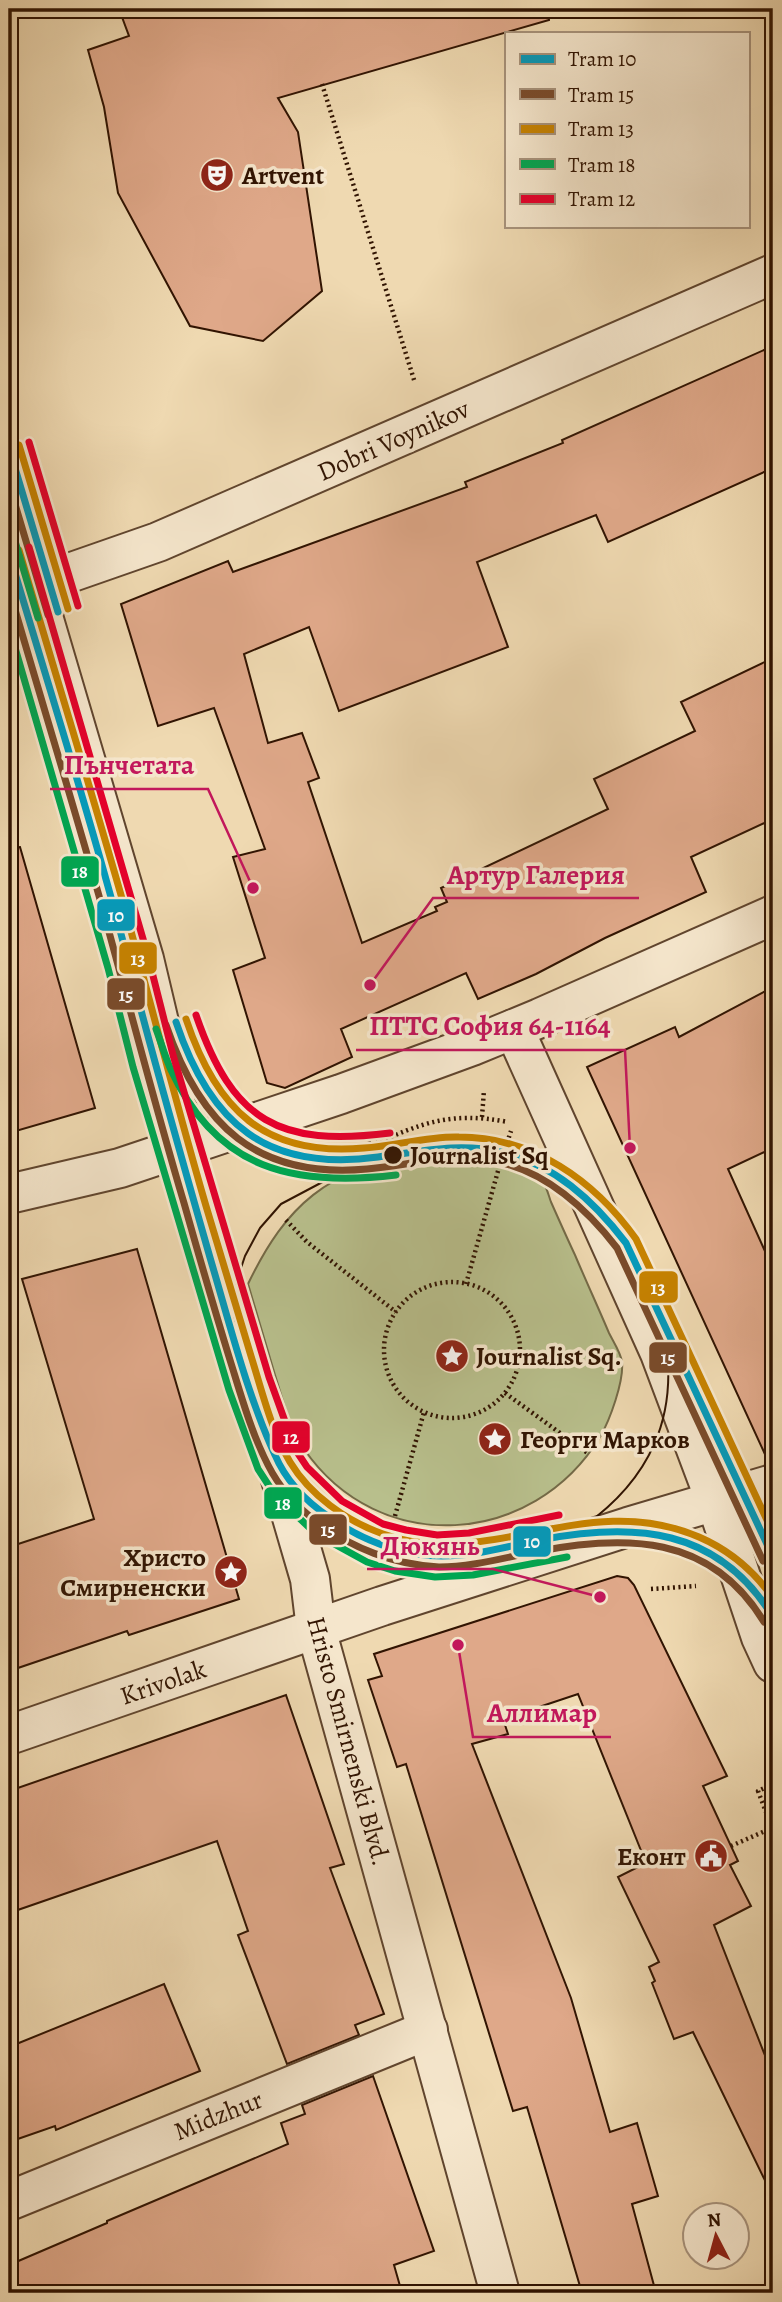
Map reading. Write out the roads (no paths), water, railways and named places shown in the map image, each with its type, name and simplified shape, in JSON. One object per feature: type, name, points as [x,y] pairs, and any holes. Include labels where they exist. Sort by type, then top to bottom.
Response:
[{"type":"street","name":"Dobri Voynikov","points":[[21,590],[158,542],[773,274]]},
{"type":"street","name":"Hristo Smirnenski Blvd.","points":[[9,500],[21,590],[144,959],[167,1056],[184,1147],[310,1579],[316,1629],[500,2293]]},
{"type":"street","points":[[9,1194],[120,1168],[341,1094],[514,1029],[773,915]]},
{"type":"street","points":[[514,1029],[660,1353],[716,1502],[761,1637],[773,1663]]},
{"type":"street","name":"Krivolak","points":[[9,1735],[316,1629],[628,1527],[773,1484]]},
{"type":"street","name":"Midzhur","points":[[9,2201],[428,2030]]},
{"type":"tram line","name":"12","points":[[29,442],[78,606]]},
{"type":"tram line","name":"13","points":[[19,445],[68,609]]},
{"type":"tram line","name":"10","points":[[9,448],[58,612]]},
{"type":"tram line","name":"15","points":[[9,484],[48,615]]},
{"type":"tram line","name":"18","points":[[9,521],[38,618]]},
{"type":"tram line","name":"12","points":[[29,547],[148,956],[173,1055],[269,1377],[295,1449],[307,1467],[342,1501],[383,1524],[406,1530],[437,1535],[469,1533],[559,1515]]},
{"type":"tram line","name":"13","points":[[19,550],[125,909],[195,1169],[263,1396],[277,1437],[298,1474],[330,1506],[356,1522],[383,1534],[422,1543],[461,1544],[617,1521],[657,1524],[699,1537],[721,1548],[749,1570],[773,1598]]},
{"type":"tram line","name":"10","points":[[9,553],[102,864],[232,1334],[256,1408],[285,1474],[305,1498],[341,1525],[382,1545],[412,1553],[442,1556],[467,1554],[575,1534],[608,1532],[641,1533],[671,1538],[700,1548],[727,1564],[751,1587],[773,1617]]},
{"type":"tram line","name":"15","points":[[9,589],[92,870],[224,1340],[256,1440],[272,1473],[295,1502],[330,1531],[359,1547],[390,1559],[423,1566],[463,1566],[568,1546],[633,1543],[663,1547],[692,1556],[718,1571],[743,1593],[764,1622]]},
{"type":"tram line","name":"18","points":[[9,627],[108,968],[133,1067],[229,1390],[258,1469],[275,1495],[316,1534],[367,1562],[395,1571],[435,1577],[473,1575],[567,1557]]},
{"type":"tram line","name":"12","points":[[196,1015],[210,1051],[226,1081],[244,1103],[265,1119],[290,1130],[318,1136],[390,1133]]},
{"type":"tram line","name":"13","points":[[186,1019],[198,1051],[229,1102],[249,1121],[272,1135],[298,1144],[329,1149],[376,1147],[447,1137],[486,1139],[512,1145],[560,1166],[601,1198],[636,1239],[773,1533]]},
{"type":"tram line","name":"10","points":[[176,1022],[190,1058],[206,1088],[226,1113],[248,1133],[274,1148],[304,1157],[339,1160],[439,1149],[485,1149],[538,1165],[586,1198],[626,1243],[773,1557]]},
{"type":"tram line","name":"15","points":[[166,1025],[196,1091],[215,1117],[238,1138],[264,1154],[294,1165],[328,1170],[367,1169],[462,1158],[494,1161],[513,1166],[548,1182],[578,1206],[617,1248],[763,1561]]},
{"type":"tram line","name":"18","points":[[156,1029],[171,1070],[190,1104],[211,1130],[236,1150],[262,1164],[292,1173],[324,1178],[396,1175]]},
{"type":"tram line","points":[[234,1336],[235,1286],[245,1256],[260,1228],[281,1204],[366,1159]]},
{"type":"tram line","points":[[574,1533],[623,1492],[641,1469],[654,1444],[663,1418],[668,1389],[668,1358],[663,1325]]},
{"type":"place","name":"Artvent","points":[[217,175]]},
{"type":"place","name":"Пънчетата","points":[[253,888]]},
{"type":"place","name":"Артур Галерия","points":[[370,985]]},
{"type":"place","name":"ПТТС София 64-1164","points":[[630,1148]]},
{"type":"place","name":"Journalist Sq","points":[[393,1155]]},
{"type":"place","name":"Journalist Sq.","points":[[452,1356]]},
{"type":"place","name":"Георги Марков","points":[[495,1439]]},
{"type":"place","name":"Христо Смирненски","points":[[231,1572]]},
{"type":"place","name":"Дюкянь","points":[[600,1597]]},
{"type":"place","name":"Аллимар","points":[[458,1645]]},
{"type":"place","name":"Еконт","points":[[711,1856]]}]
